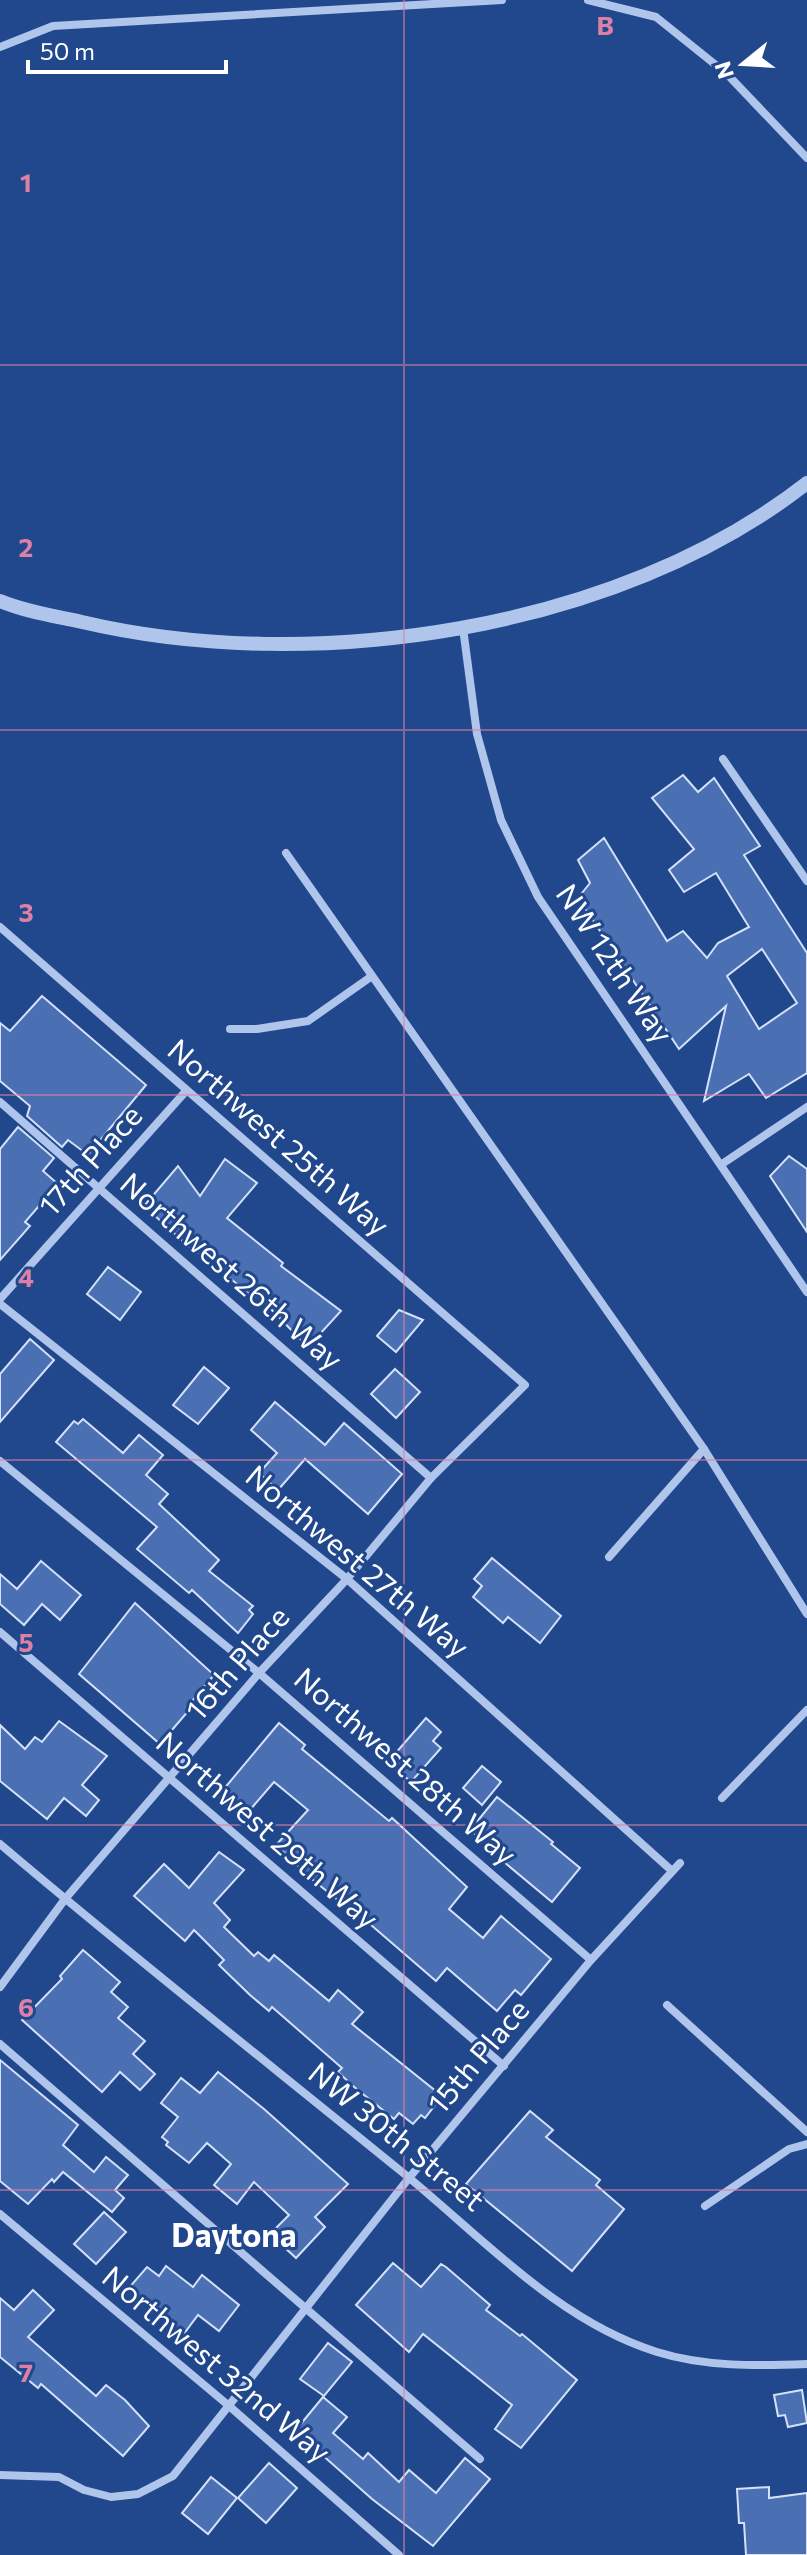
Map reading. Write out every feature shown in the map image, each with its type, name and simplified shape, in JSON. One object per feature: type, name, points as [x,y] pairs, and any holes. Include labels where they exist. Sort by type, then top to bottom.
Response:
[{"type":"street","points":[[0,47],[53,26],[502,0]]},
{"type":"street","points":[[588,0],[656,17],[727,74],[807,158]]},
{"type":"street","points":[[0,601],[136,635],[226,642],[324,644],[463,628],[567,602],[652,572],[731,534],[807,483]]},
{"type":"street","name":"NW 12th Way","points":[[463,628],[477,734],[501,820],[538,897],[807,1292]]},
{"type":"street","points":[[723,759],[807,881]]},
{"type":"street","points":[[286,853],[704,1449],[807,1614]]},
{"type":"street","name":"Northwest 25th Way","points":[[0,927],[525,1385]]},
{"type":"street","points":[[230,1029],[257,1029],[308,1021],[372,976]]},
{"type":"street","name":"17th Place","points":[[0,1302],[186,1091]]},
{"type":"street","name":"Northwest 26th Way","points":[[0,1102],[431,1478]]},
{"type":"street","points":[[722,1164],[807,1107]]},
{"type":"street","name":"Northwest 27th Way","points":[[0,1302],[347,1579],[671,1870]]},
{"type":"street","name":"16th Place","points":[[0,1987],[65,1899],[259,1673],[347,1579],[431,1478],[525,1385]]},
{"type":"street","points":[[609,1557],[704,1449]]},
{"type":"street","name":"Northwest 28th Way","points":[[0,1461],[259,1673],[591,1960]]},
{"type":"street","name":"Northwest 29th Way","points":[[0,1632],[504,2066]]},
{"type":"street","points":[[722,1798],[807,1710]]},
{"type":"street","name":"NW 30th Street","points":[[0,1844],[548,2295],[604,2329],[656,2352],[708,2363],[807,2364]]},
{"type":"street","name":"15th Place","points":[[0,2475],[59,2477],[84,2490],[111,2497],[138,2494],[173,2476],[409,2178],[591,1960],[680,1863]]},
{"type":"street","points":[[667,2005],[807,2132]]},
{"type":"street","points":[[0,2044],[480,2459]]},
{"type":"street","points":[[705,2206],[789,2149],[807,2144]]},
{"type":"street","name":"Northwest 32nd Way","points":[[0,2214],[228,2405],[399,2555]]},
{"type":"building","points":[[683,775],[698,792],[714,778],[760,846],[744,855],[807,953],[807,1073],[766,1098],[749,1074],[704,1101],[726,1006],[679,1049],[578,898],[590,883],[578,860],[604,838],[667,941],[683,931],[707,958],[718,943],[749,927],[716,873],[684,892],[669,870],[694,849],[652,798]],"holes":[[[762,949],[797,1003],[759,1029],[727,976]]]},
{"type":"building","points":[[42,996],[146,1085],[88,1155],[68,1140],[62,1147],[27,1116],[30,1106],[0,1081],[0,1023],[10,1031]]},
{"type":"building","points":[[18,1127],[54,1158],[43,1171],[58,1184],[25,1222],[30,1226],[0,1260],[0,1149]]},
{"type":"building","points":[[789,1156],[807,1169],[807,1232],[770,1176]]},
{"type":"building","points":[[225,1159],[257,1183],[227,1218],[283,1263],[281,1266],[341,1311],[308,1347],[257,1295],[254,1298],[196,1253],[144,1206],[178,1166],[200,1196]]},
{"type":"building","points":[[108,1267],[141,1292],[120,1320],[87,1294]]},
{"type":"building","points":[[399,1310],[423,1320],[396,1352],[377,1336]]},
{"type":"building","points":[[30,1339],[54,1360],[0,1422],[0,1374]]},
{"type":"building","points":[[204,1367],[229,1388],[198,1424],[173,1405]]},
{"type":"building","points":[[395,1369],[420,1392],[396,1418],[371,1394]]},
{"type":"building","points":[[275,1402],[325,1445],[344,1423],[402,1474],[368,1514],[305,1459],[278,1490],[259,1473],[277,1453],[251,1430]]},
{"type":"building","points":[[83,1419],[123,1453],[139,1435],[163,1455],[146,1475],[168,1494],[159,1504],[219,1560],[209,1571],[253,1606],[249,1610],[253,1614],[238,1633],[192,1590],[189,1593],[137,1549],[157,1527],[56,1442],[74,1421],[78,1424]]},
{"type":"building","points":[[492,1558],[561,1616],[540,1643],[508,1617],[503,1623],[473,1597],[482,1586],[474,1579]]},
{"type":"building","points":[[41,1561],[81,1595],[60,1620],[42,1604],[24,1625],[0,1604],[0,1574],[17,1589]]},
{"type":"building","points":[[135,1603],[214,1675],[160,1744],[79,1674]]},
{"type":"building","points":[[426,1718],[441,1732],[433,1741],[441,1748],[411,1782],[388,1762]]},
{"type":"building","points":[[59,1721],[107,1756],[82,1785],[99,1800],[86,1816],[64,1798],[47,1819],[0,1781],[0,1725],[25,1749],[35,1737],[42,1742]]},
{"type":"building","points":[[279,1723],[305,1745],[302,1749],[389,1821],[392,1818],[467,1887],[449,1909],[483,1938],[501,1916],[551,1959],[521,1995],[515,1990],[497,2011],[447,1968],[436,1981],[356,1912],[313,1880],[276,1845],[308,1810],[274,1782],[243,1818],[218,1796]]},
{"type":"building","points":[[482,1766],[501,1782],[482,1805],[463,1788]]},
{"type":"building","points":[[497,1797],[580,1868],[552,1902],[470,1830]]},
{"type":"building","points":[[219,1852],[244,1870],[214,1903],[230,1920],[224,1927],[254,1956],[258,1952],[269,1961],[274,1955],[329,2001],[338,1990],[363,2012],[352,2024],[442,2096],[425,2118],[421,2115],[413,2124],[399,2113],[394,2119],[353,2086],[338,2072],[342,2068],[272,2007],[269,2011],[250,1995],[219,1965],[224,1960],[194,1930],[185,1941],[134,1896],[164,1864],[189,1888]]},
{"type":"building","points":[[83,1950],[120,1982],[111,1992],[128,2007],[118,2018],[145,2041],[133,2054],[155,2074],[140,2090],[120,2072],[102,2092],[22,2020],[62,1979],[60,1976]]},
{"type":"building","points":[[0,2060],[78,2125],[63,2145],[94,2172],[106,2157],[128,2175],[115,2190],[124,2198],[112,2212],[63,2172],[28,2204],[0,2181]]},
{"type":"building","points":[[218,2072],[348,2184],[315,2217],[325,2227],[296,2258],[270,2234],[289,2215],[254,2182],[237,2204],[214,2185],[231,2164],[207,2143],[189,2163],[166,2145],[168,2142],[162,2137],[178,2117],[161,2103],[181,2078],[200,2093]]},
{"type":"building","points":[[530,2111],[553,2130],[546,2137],[600,2180],[596,2185],[624,2209],[572,2271],[466,2184]]},
{"type":"building","points":[[104,2212],[126,2232],[96,2264],[74,2244]]},
{"type":"building","points":[[393,2263],[421,2287],[441,2264],[446,2267],[490,2305],[486,2310],[520,2336],[522,2334],[577,2380],[521,2448],[495,2429],[512,2405],[423,2334],[409,2352],[356,2305]]},
{"type":"building","points":[[166,2266],[193,2287],[202,2275],[239,2305],[219,2331],[198,2315],[183,2335],[128,2289],[147,2267],[159,2276]]},
{"type":"building","points":[[33,2290],[54,2310],[28,2337],[96,2396],[106,2385],[149,2426],[123,2456],[41,2384],[38,2388],[0,2357],[0,2298],[14,2310]]},
{"type":"building","points":[[328,2343],[352,2362],[324,2396],[300,2379]]},
{"type":"building","points":[[802,2390],[807,2423],[788,2427],[785,2415],[778,2416],[774,2395]]},
{"type":"building","points":[[323,2397],[347,2417],[333,2433],[363,2459],[368,2453],[399,2482],[409,2470],[436,2493],[465,2458],[490,2479],[433,2546],[372,2499],[295,2431]]},
{"type":"building","points":[[269,2463],[297,2488],[266,2523],[238,2498]]},
{"type":"building","points":[[211,2477],[237,2498],[208,2534],[182,2513]]},
{"type":"building","points":[[769,2487],[769,2498],[807,2493],[807,2555],[746,2555],[744,2523],[739,2523],[737,2489]]},
{"type":"district","name":"Daytona","points":[[234,2236]]}]
